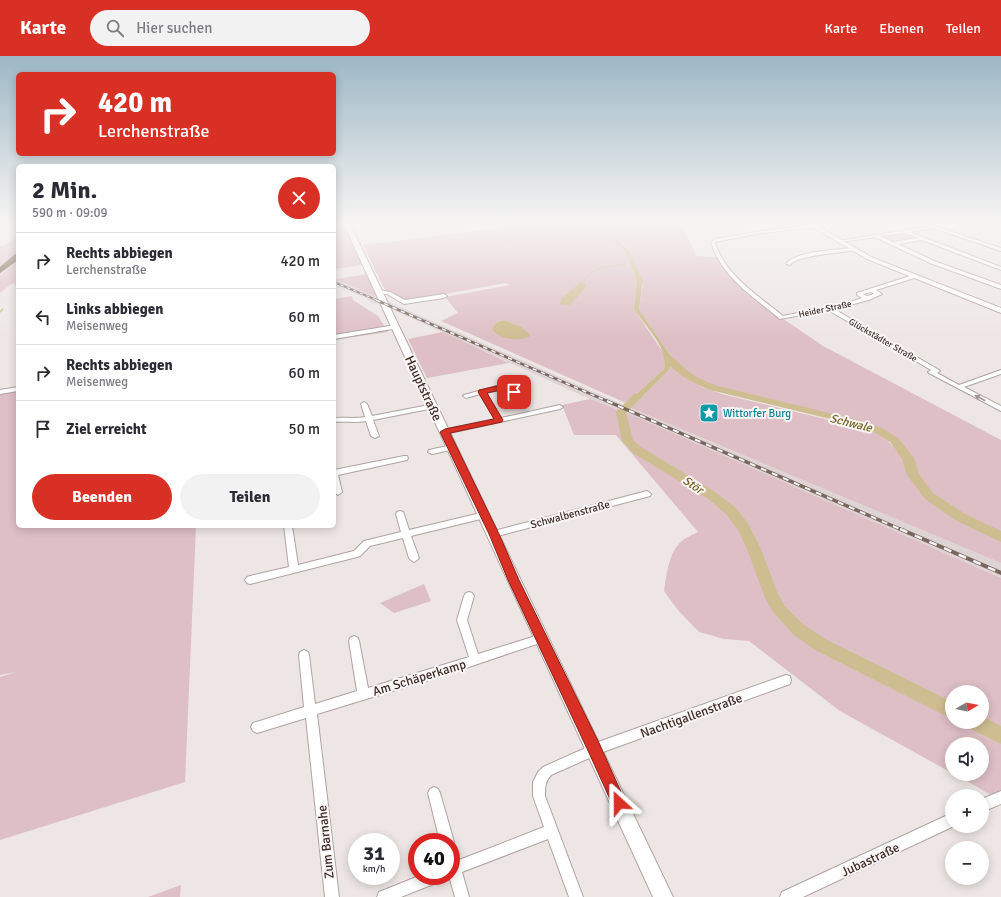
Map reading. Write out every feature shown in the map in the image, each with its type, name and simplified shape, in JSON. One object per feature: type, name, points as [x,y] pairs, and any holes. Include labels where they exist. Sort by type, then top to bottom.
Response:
[{"type":"highway","points":[[0,271],[12,261]]},
{"type":"street","name":"Hauptstraße","points":[[365,261],[494,534],[513,580],[595,750],[630,830],[663,897]]},
{"type":"street","name":"Heider Straße","points":[[722,261],[736,278],[782,318],[830,309],[867,299],[879,294],[871,290],[859,294],[867,299]]},
{"type":"street","points":[[876,261],[912,277],[1001,311]]},
{"type":"street","points":[[930,261],[1001,287]]},
{"type":"street","points":[[981,261],[1001,269]]},
{"type":"street","points":[[871,290],[912,277]]},
{"type":"street","points":[[379,292],[388,292],[404,302],[444,296]]},
{"type":"street","name":"Glückstädter Straße","points":[[830,309],[937,370],[931,372],[961,386],[1001,409]]},
{"type":"street","points":[[336,337],[396,327]]},
{"type":"street","points":[[961,386],[1001,372]]},
{"type":"street","points":[[466,396],[506,387],[514,392]]},
{"type":"street","points":[[0,392],[16,389]]},
{"type":"street","points":[[482,392],[499,420]]},
{"type":"street","points":[[364,404],[375,436]]},
{"type":"street","points":[[336,420],[344,419],[356,421],[434,406]]},
{"type":"street","points":[[445,432],[560,407]]},
{"type":"street","points":[[432,452],[452,447]]},
{"type":"street","points":[[336,473],[404,458]]},
{"type":"street","points":[[336,482],[338,492]]},
{"type":"street","name":"Schwalbenstraße","points":[[494,534],[647,494]]},
{"type":"street","points":[[400,514],[414,558]]},
{"type":"street","points":[[250,580],[357,554],[367,542],[485,515]]},
{"type":"street","points":[[288,528],[294,569]]},
{"type":"street","name":"Am Schäperkamp","points":[[469,596],[462,620],[475,660]]},
{"type":"street","name":"Am Schäperkamp","points":[[257,727],[542,638]]},
{"type":"street","name":"Am Schäperkamp","points":[[354,642],[363,694]]},
{"type":"street","points":[[304,655],[310,710]]},
{"type":"street","name":"Nachtigallenstraße","points":[[595,750],[786,680]]},
{"type":"street","name":"Zum Barnahe","points":[[310,710],[332,897]]},
{"type":"street","points":[[576,897],[551,832],[539,796],[538,784],[541,778],[548,771],[595,750]]},
{"type":"street","points":[[434,793],[445,833]]},
{"type":"street","points":[[989,803],[1000,798]]},
{"type":"street","name":"Jubastraße","points":[[787,897],[945,823]]},
{"type":"street","points":[[460,866],[551,832]]},
{"type":"street","points":[[384,897],[414,885]]},
{"type":"street","points":[[458,885],[462,897]]},
{"type":"shaded area","points":[[0,261],[6,261],[0,266]]},
{"type":"shaded area","points":[[336,261],[360,261],[362,265],[336,269]]},
{"type":"shaded area","points":[[371,261],[629,261],[637,280],[634,309],[664,354],[664,369],[626,403],[441,321],[458,313],[445,297],[510,285],[506,283],[411,300],[402,299],[385,290]],"holes":[[[504,320],[520,326],[492,329],[496,323]]]},
{"type":"shaded area","points":[[629,261],[634,261],[643,280],[639,309],[672,358],[681,368],[676,369],[671,366],[669,370],[631,408],[624,405],[664,369],[665,361],[660,345],[634,309],[637,280]]},
{"type":"shaded area","points":[[633,261],[722,261],[736,278],[782,318],[823,346],[1001,440],[1001,563],[631,408],[669,370],[672,365],[681,374],[702,387],[722,394],[875,432],[888,441],[901,456],[909,474],[925,496],[929,496],[913,475],[908,458],[894,440],[878,430],[858,423],[722,391],[693,378],[672,358],[639,309],[643,284]]},
{"type":"shaded area","points":[[16,263],[16,288],[14,282],[0,293],[0,275]]},
{"type":"shaded area","points":[[367,274],[378,298],[336,279]]},
{"type":"shaded area","points":[[336,279],[628,407],[1001,563],[1001,578],[632,415],[590,399],[389,308],[376,303],[372,304],[368,299],[336,286]]},
{"type":"shaded area","points":[[580,283],[586,284],[587,286],[570,305],[560,304],[562,298]]},
{"type":"shaded area","points":[[352,296],[353,300],[378,316],[388,332],[336,340],[336,299]]},
{"type":"shaded area","points":[[504,320],[520,326],[530,335],[529,337],[509,339],[495,333],[492,329],[494,325],[499,321]]},
{"type":"shaded area","points":[[443,332],[509,363],[427,378],[408,339]]},
{"type":"shaded area","points":[[16,389],[16,528],[196,528],[185,782],[0,840],[0,677],[16,672],[0,675],[0,392]]},
{"type":"shaded area","points":[[590,399],[632,415],[1001,578],[1001,801],[989,794],[989,789],[981,789],[967,781],[989,781],[989,737],[945,737],[945,769],[840,711],[749,641],[724,639],[699,632],[677,609],[664,591],[667,571],[674,551],[684,540],[698,532],[616,435],[574,435],[562,405]]},
{"type":"shaded area","points":[[424,584],[431,601],[394,613],[380,603]]},
{"type":"shaded area","points":[[181,885],[180,897],[148,897]]},
{"type":"waterway","points":[[584,283],[587,277],[596,270],[625,264]]},
{"type":"waterway","points":[[0,312],[3,309]]},
{"type":"waterway","name":"Schwale","points":[[668,358],[686,374],[699,382],[722,391],[858,423],[878,430],[894,440],[908,458],[913,475],[929,496],[960,517],[1001,537]]},
{"type":"waterway","name":"Stör","points":[[638,396],[621,412],[628,441],[637,450],[711,495],[731,511],[744,528],[754,549],[770,594],[779,609],[799,630],[821,645],[945,707]]},
{"type":"waterway","name":"Stör","points":[[989,729],[1001,735]]},
{"type":"railway","points":[[336,283],[379,301]]},
{"type":"railway","points":[[376,300],[609,402]]},
{"type":"railway","points":[[607,401],[902,530]]},
{"type":"railway","points":[[900,529],[1001,573]]},
{"type":"place","name":"Wittorfer Burg","points":[[709,413]]},
{"type":"route","points":[[514,392],[512,389],[500,387],[482,392],[499,420],[445,432],[447,439],[457,456],[494,534],[513,580],[550,653],[619,803]]}]
